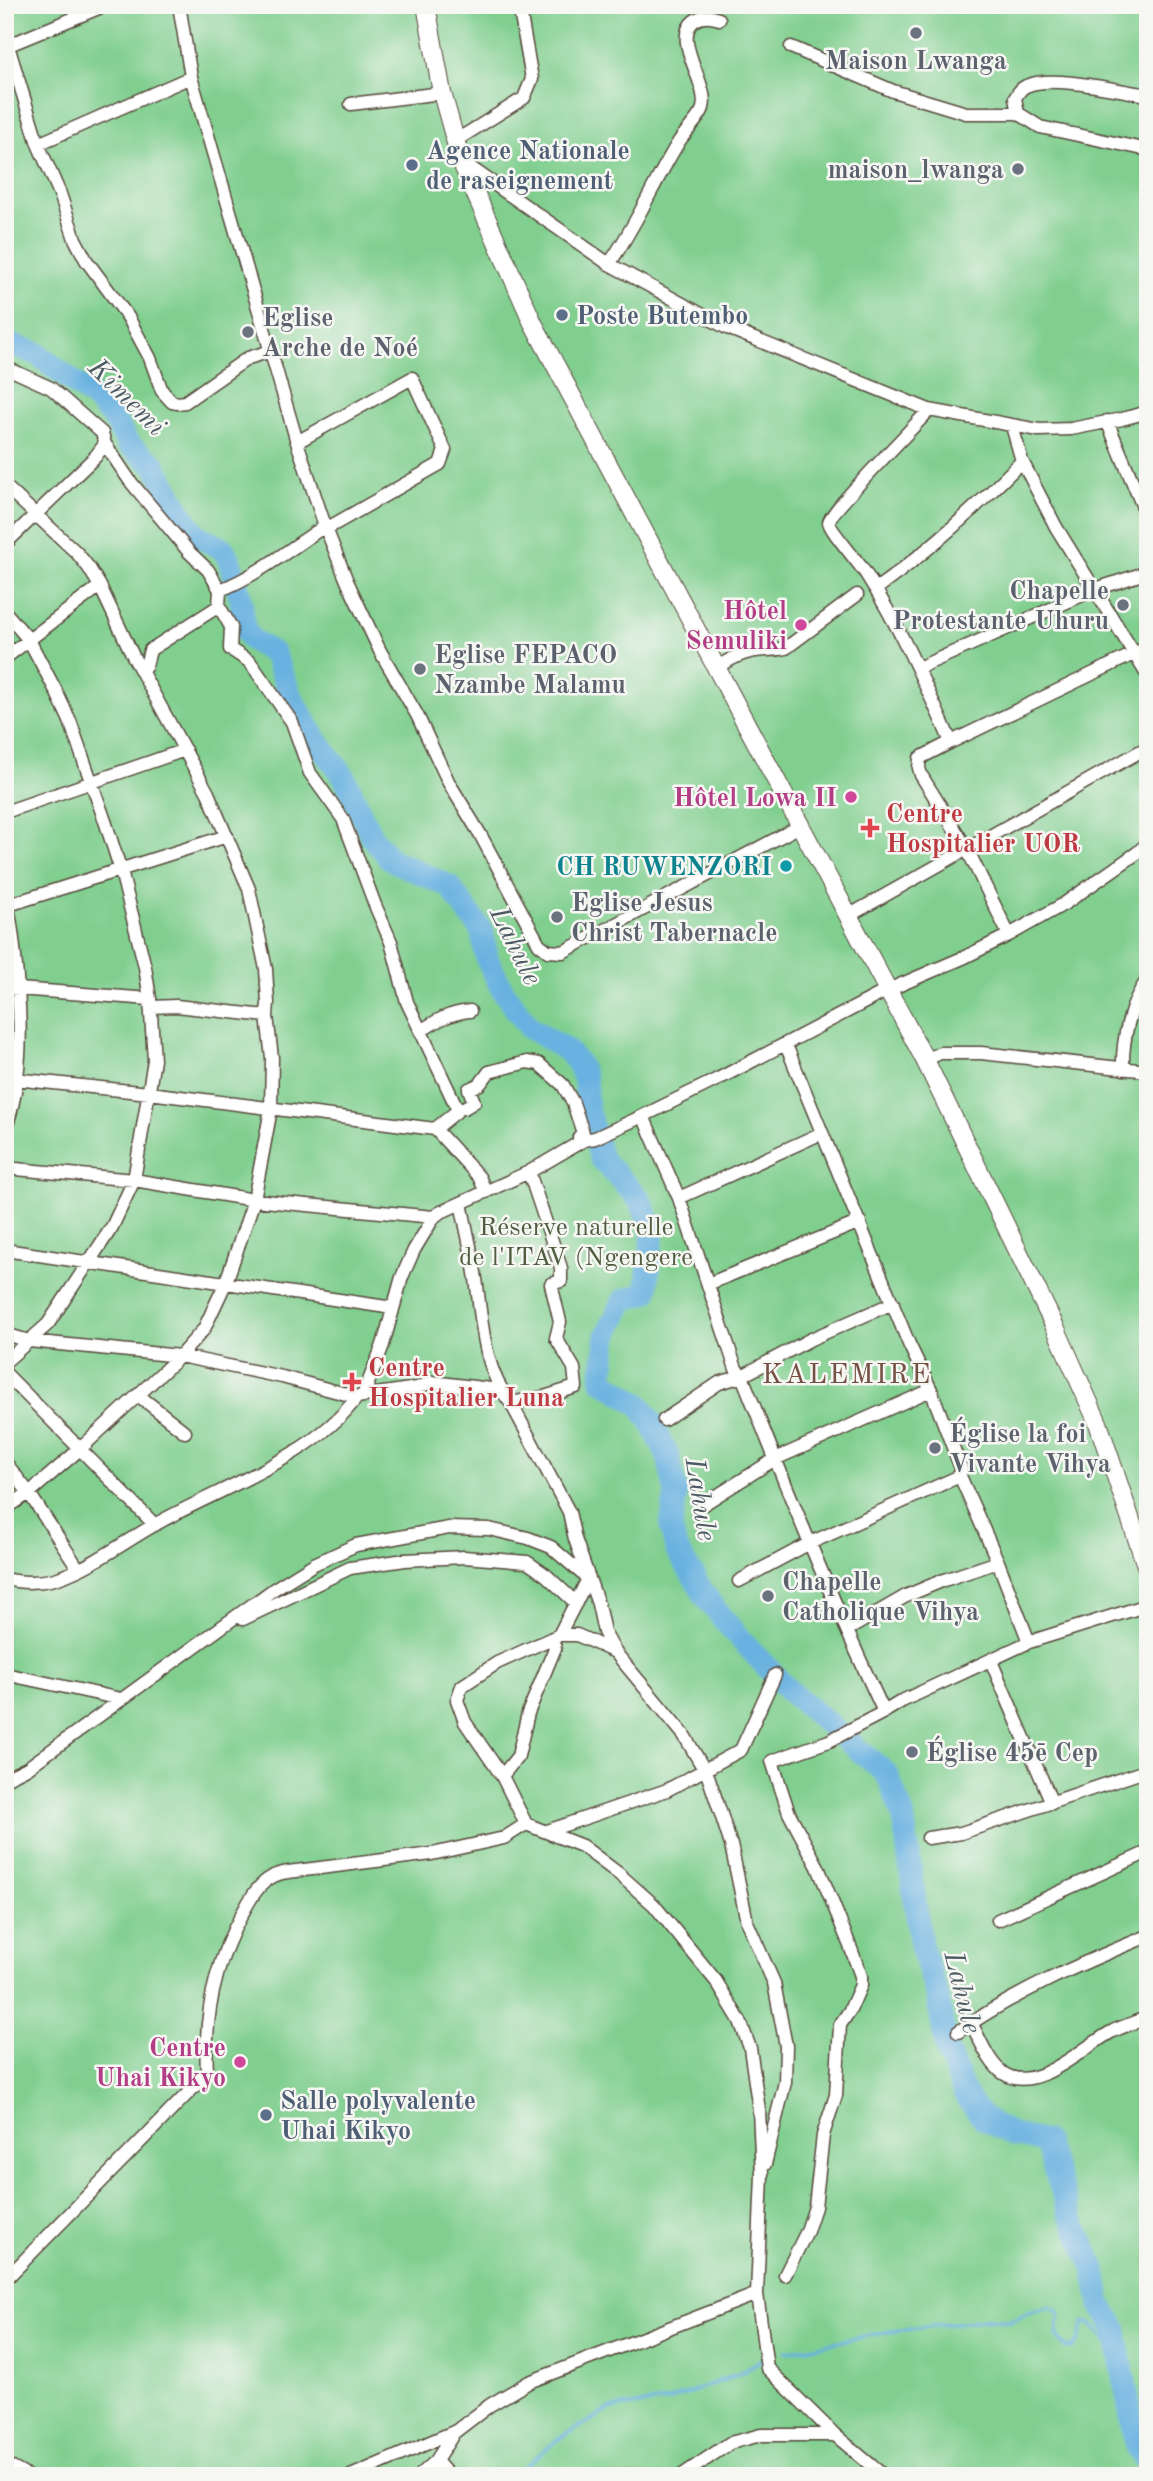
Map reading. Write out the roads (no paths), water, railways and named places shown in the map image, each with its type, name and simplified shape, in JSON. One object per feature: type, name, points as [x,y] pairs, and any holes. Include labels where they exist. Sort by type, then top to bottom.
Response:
[{"type":"highway","points":[[426,5],[454,141],[540,336],[925,1060],[1056,1329],[1098,1423],[1148,1571]]},
{"type":"street","points":[[106,5],[7,40],[38,145],[80,250],[128,317],[167,398],[178,403],[186,402],[248,358],[271,351]]},
{"type":"street","points":[[179,5],[191,77],[297,442],[326,528],[380,652],[417,715],[449,783],[480,834],[539,944],[548,951],[563,952],[802,825]]},
{"type":"street","points":[[454,141],[524,98],[532,79],[519,5]]},
{"type":"street","points":[[609,264],[625,242],[680,139],[704,108],[704,96],[687,41],[688,30],[693,22],[701,17],[719,19]]},
{"type":"street","points":[[791,47],[892,91],[966,113],[1018,113],[1040,127],[1148,150]]},
{"type":"street","points":[[38,145],[191,77]]},
{"type":"street","points":[[1018,113],[1015,98],[1023,87],[1040,82],[1068,83],[1148,95]]},
{"type":"street","points":[[351,104],[442,93]]},
{"type":"street","points":[[461,161],[609,264],[724,327],[929,410],[1039,430],[1071,429],[1148,412]]},
{"type":"street","points":[[5,367],[51,388],[102,433],[105,444],[130,481],[189,552],[208,570],[220,590],[219,606],[231,627],[230,649],[250,662],[292,722],[310,773],[343,819],[391,942],[407,1002],[457,1108]]},
{"type":"street","points":[[220,590],[245,579],[326,528],[440,464],[445,450],[412,378],[297,442]]},
{"type":"street","points":[[929,410],[846,498],[829,521],[876,589],[918,668],[951,742]]},
{"type":"street","points":[[1107,421],[1148,519]]},
{"type":"street","points":[[1012,426],[1022,461],[1056,527],[1096,589],[1142,650],[1148,676]]},
{"type":"street","points":[[5,544],[95,457],[105,444]]},
{"type":"street","points":[[876,589],[906,568],[975,510],[1022,461]]},
{"type":"street","points":[[5,486],[77,553],[100,586],[139,669],[208,793],[249,889],[266,969],[267,1016],[272,1058],[271,1109],[254,1200],[226,1282],[204,1329],[180,1356],[80,1449],[29,1493],[5,1509]]},
{"type":"street","points":[[918,668],[1096,589],[1148,572]]},
{"type":"street","points":[[5,657],[100,586]]},
{"type":"street","points":[[717,667],[751,651],[772,652],[786,648],[857,595]]},
{"type":"street","points":[[139,669],[146,666],[150,650],[219,606]]},
{"type":"street","points":[[5,612],[29,640],[70,721],[92,783],[121,872],[145,967],[151,1003],[154,1060],[134,1180],[112,1227],[48,1324],[5,1362]]},
{"type":"street","points":[[1009,935],[967,849],[921,775],[920,758],[1142,650]]},
{"type":"street","points":[[850,915],[1148,747]]},
{"type":"street","points":[[5,812],[185,750]]},
{"type":"street","points":[[5,1131],[20,1026],[19,988],[6,902],[121,872],[227,836]]},
{"type":"street","points":[[5,1579],[16,1582],[56,1579],[79,1569],[155,1525],[289,1455],[345,1413],[360,1396],[383,1345],[414,1250],[434,1217],[529,1172],[582,1141],[643,1116],[786,1045],[888,990],[1009,935],[1064,904],[1148,843]]},
{"type":"street","points":[[1123,1069],[1123,1055],[1133,1010],[1148,979]]},
{"type":"street","points":[[5,988],[267,1016]]},
{"type":"street","points":[[421,1031],[438,1019],[456,1012],[470,1011]]},
{"type":"street","points":[[786,1045],[909,1344],[931,1390],[961,1468],[960,1476],[1030,1642]]},
{"type":"street","points":[[925,1060],[940,1054],[981,1054],[1148,1071]]},
{"type":"street","points":[[457,1108],[464,1108],[474,1102],[469,1089],[480,1084],[489,1072],[527,1062],[539,1064],[563,1085],[573,1103],[583,1133],[579,1137],[582,1141]]},
{"type":"street","points":[[11,1079],[149,1093],[436,1129],[479,1177],[486,1192]]},
{"type":"street","points":[[436,1129],[456,1112],[457,1108]]},
{"type":"street","points":[[643,1116],[679,1198],[736,1369],[742,1376],[804,1533],[884,1712]]},
{"type":"street","points":[[679,1198],[822,1133]]},
{"type":"street","points":[[5,1168],[134,1180],[254,1200],[434,1217]]},
{"type":"street","points":[[510,1404],[576,1387],[574,1368],[556,1338],[559,1322],[551,1284],[561,1281],[561,1268],[529,1172]]},
{"type":"street","points":[[461,1203],[486,1346],[499,1390],[510,1404],[569,1512],[604,1632],[615,1652],[684,1735],[704,1770],[731,1845],[747,1922],[774,1983],[786,2046],[785,2082],[762,2175]]},
{"type":"street","points":[[708,1284],[860,1222]]},
{"type":"street","points":[[5,1250],[393,1308]]},
{"type":"street","points":[[664,1420],[719,1383],[742,1376],[811,1339],[893,1303]]},
{"type":"street","points":[[5,1334],[29,1341],[180,1356],[360,1396],[417,1388],[432,1382],[499,1390]]},
{"type":"street","points":[[5,1373],[155,1525]]},
{"type":"street","points":[[704,1504],[775,1459],[931,1390]]},
{"type":"street","points":[[138,1395],[185,1433]]},
{"type":"street","points":[[5,1462],[29,1493],[79,1569]]},
{"type":"street","points":[[739,1581],[810,1543],[960,1476]]},
{"type":"street","points":[[5,1779],[27,1768],[274,1589],[314,1564],[356,1545],[449,1528],[489,1529],[528,1538],[551,1547],[588,1579]]},
{"type":"street","points":[[219,1630],[350,1569],[405,1560],[464,1557],[527,1562],[546,1575],[576,1603]]},
{"type":"street","points":[[847,1630],[906,1596],[998,1562]]},
{"type":"street","points":[[502,1776],[518,1756],[528,1713],[555,1648],[556,1637],[588,1579]]},
{"type":"street","points":[[785,2275],[807,2231],[815,2207],[823,2135],[836,2095],[840,2025],[861,1985],[841,1923],[818,1867],[789,1813],[772,1761],[829,1741],[902,1701],[1030,1642],[1148,1605]]},
{"type":"street","points":[[615,1652],[577,1635],[556,1637],[496,1663],[462,1686],[457,1700],[465,1721],[502,1776],[526,1824],[582,1846],[654,1905],[716,1981],[740,2021],[750,2048],[759,2110],[762,2175],[757,2294],[766,2368],[835,2435],[884,2476]]},
{"type":"street","points":[[991,1661],[1052,1803]]},
{"type":"street","points":[[5,1674],[121,1699]]},
{"type":"street","points":[[547,1831],[667,1790],[741,1750],[775,1675]]},
{"type":"street","points":[[928,1838],[961,1833],[1148,1770]]},
{"type":"street","points":[[5,2280],[207,2072],[206,2043],[216,1976],[225,1947],[256,1889],[272,1877],[288,1872],[432,1854],[504,1838],[526,1824]]},
{"type":"street","points":[[998,1920],[1148,1852]]},
{"type":"street","points":[[958,2032],[989,2011],[1069,1969],[1148,1936]]},
{"type":"street","points":[[971,2023],[1000,2071],[1010,2077],[1024,2079],[1060,2066],[1111,2032],[1148,2017]]},
{"type":"street","points":[[351,2476],[456,2431],[529,2382],[757,2294]]},
{"type":"street","points":[[419,2476],[436,2461],[456,2431]]},
{"type":"street","points":[[681,2476],[730,2443],[761,2435],[835,2435]]},
{"type":"street","points":[[436,2461],[449,2476]]},
{"type":"street","points":[[5,2464],[27,2476]]},
{"type":"waterway","name":"Lahule","points":[[5,343],[36,353],[95,399],[114,419],[128,444],[154,464],[184,518],[198,536],[223,549],[229,559],[241,599],[244,628],[252,640],[274,654],[292,699],[317,741],[344,776],[371,836],[391,860],[449,886],[482,931],[487,959],[503,991],[530,1028],[566,1050],[578,1063],[585,1080],[587,1108],[601,1159],[640,1200],[653,1230],[646,1293],[624,1300],[607,1335],[602,1380],[639,1404],[652,1423],[668,1457],[676,1492],[671,1527],[676,1549],[710,1603],[787,1689],[887,1774],[903,1815],[921,1945],[938,1998],[947,2051],[965,2095],[984,2119],[1013,2135],[1045,2142],[1069,2211],[1094,2267],[1101,2305],[1115,2327],[1136,2446],[1148,2465]]},
{"type":"waterway","points":[[785,2352],[887,2332],[987,2319],[1010,2321],[1049,2307],[1059,2312],[1058,2335],[1065,2347],[1072,2348],[1078,2342],[1084,2323],[1090,2323],[1111,2345],[1119,2346]]},
{"type":"waterway","points":[[513,2476],[556,2441],[610,2409],[667,2401],[739,2374],[764,2358]]},
{"type":"place","name":"Maison Lwanga","points":[[916,33]]},
{"type":"place","name":"Agence Nationale de raseignement","points":[[412,165]]},
{"type":"place","name":"maison_lwanga","points":[[1018,169]]},
{"type":"place","name":"Poste Butembo","points":[[562,315]]},
{"type":"place","name":"Eglise Arche de Noé","points":[[248,332]]},
{"type":"place","name":"Chapelle Protestante Uhuru","points":[[1123,605]]},
{"type":"place","name":"Hôtel Semuliki","points":[[801,625]]},
{"type":"place","name":"Eglise FEPACO Nzambe Malamu","points":[[420,669]]},
{"type":"place","name":"Hôtel Lowa II","points":[[851,797]]},
{"type":"place","name":"Centre Hospitalier UOR","points":[[870,828]]},
{"type":"place","name":"CH RUWENZORI","points":[[786,866]]},
{"type":"place","name":"Eglise Jesus Christ Tabernacle","points":[[557,917]]},
{"type":"place","name":"Centre Hospitalier Luna","points":[[352,1382]]},
{"type":"place","name":"Église la foi Vivante Vihya","points":[[935,1448]]},
{"type":"place","name":"Chapelle Catholique Vihya","points":[[768,1596]]},
{"type":"place","name":"Église 45ē Cep","points":[[912,1752]]},
{"type":"place","name":"Centre Uhai Kikyo","points":[[240,2062]]},
{"type":"place","name":"Salle polyvalente Uhai Kikyo","points":[[266,2115]]},
{"type":"district","name":"KALEMIRE","points":[[847,1373]]},
{"type":"water label","name":"Kimemi","points":[[128,396]]},
{"type":"park label","name":"Réserve naturelle de l'ITAV (Ngengere","points":[[576,1241]]}]
